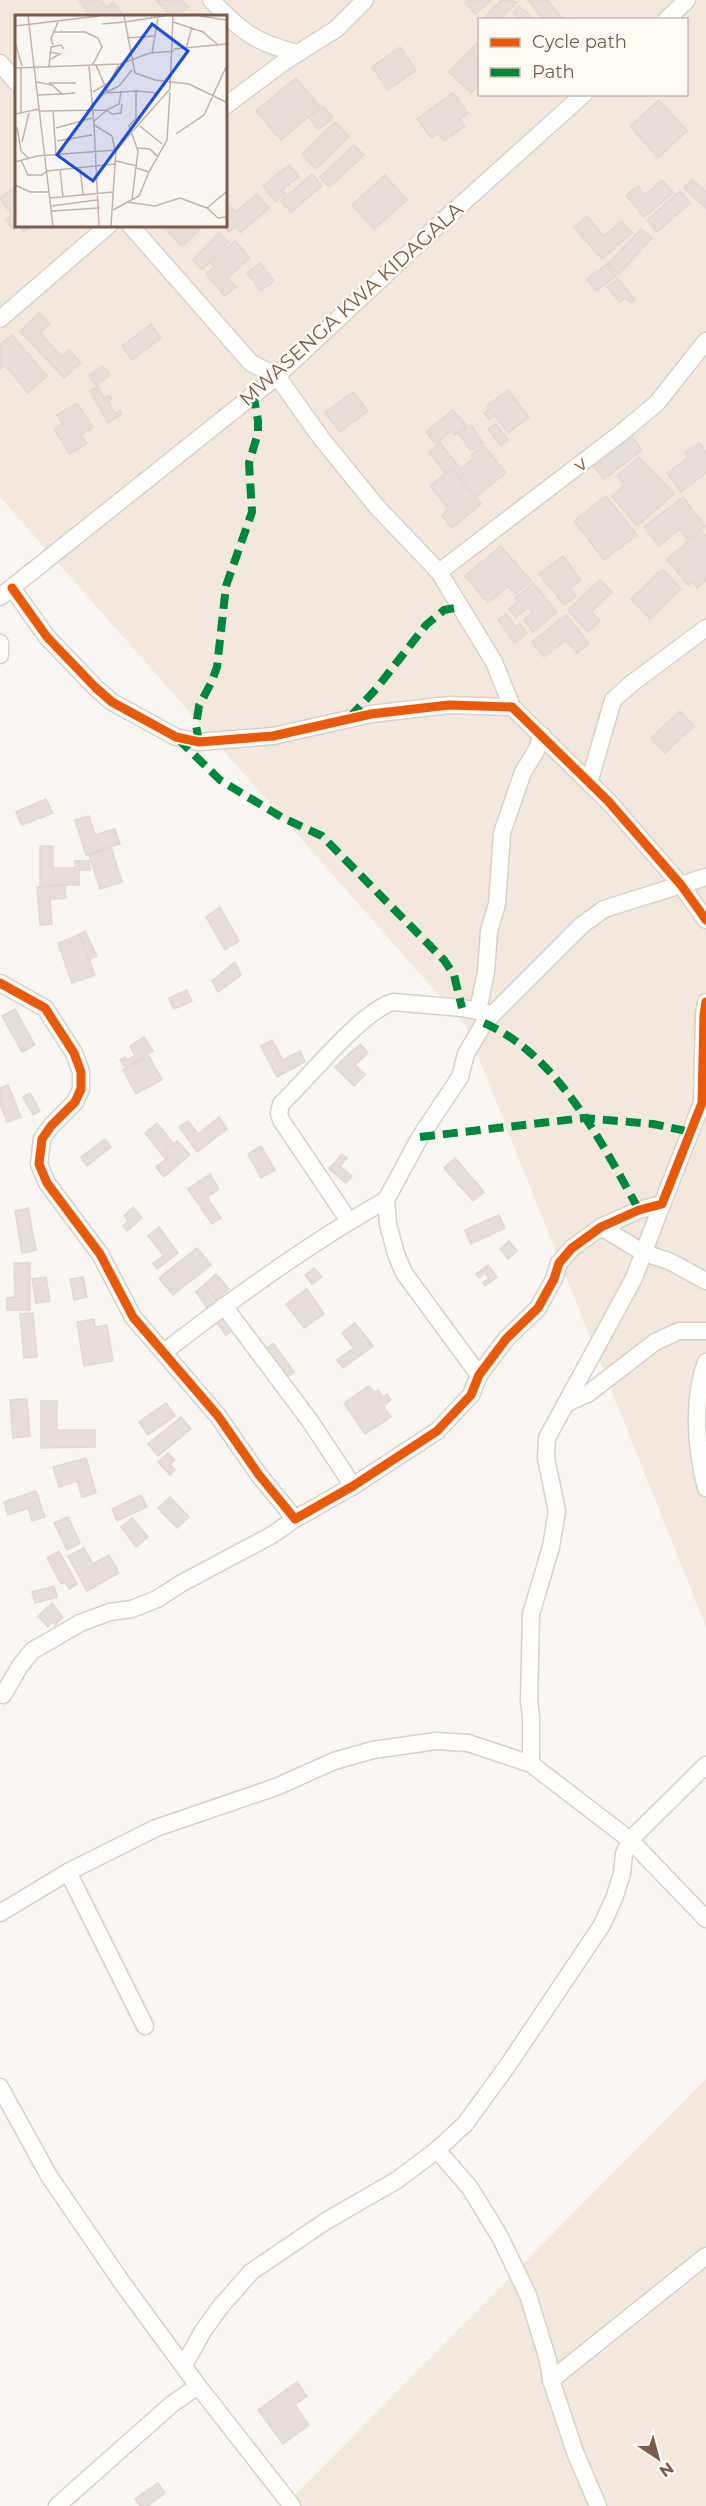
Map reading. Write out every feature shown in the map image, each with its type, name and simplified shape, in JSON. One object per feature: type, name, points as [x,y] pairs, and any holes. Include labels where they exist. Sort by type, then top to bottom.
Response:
[{"type":"street","points":[[211,0],[251,37],[269,46],[297,53]]},
{"type":"street","points":[[226,105],[297,53],[336,29],[365,0]]},
{"type":"street","points":[[668,18],[687,0]]},
{"type":"street","points":[[0,63],[15,81]]},
{"type":"street","name":"MWASENGA KWA KIDAGALA","points":[[6,593],[277,375],[582,96]]},
{"type":"street","points":[[0,319],[108,226]]},
{"type":"street","points":[[131,226],[251,363],[277,375],[321,438],[377,507],[439,572],[494,662],[512,707],[589,783],[681,885],[706,920]]},
{"type":"street","name":"v","points":[[439,572],[657,403],[706,341]]},
{"type":"street","points":[[6,593],[112,702],[176,737],[199,742],[273,736],[371,714],[449,705],[512,707]]},
{"type":"street","points":[[589,783],[613,700],[706,628]]},
{"type":"street","points":[[0,643],[0,655]]},
{"type":"street","points":[[164,1352],[224,1306],[349,1221],[386,1200],[420,1137],[460,1077],[466,1054],[484,1023],[489,931],[498,904],[502,833],[523,772],[536,751],[542,735]]},
{"type":"street","points":[[349,1221],[281,1120],[279,1113],[281,1104],[350,1034],[382,1005],[393,1002],[486,1012],[582,925],[604,909],[706,877]]},
{"type":"street","points":[[0,983],[45,1008],[74,1053],[81,1072],[81,1089],[75,1102],[51,1126],[42,1139],[39,1164],[48,1183],[100,1254],[133,1317],[218,1416],[259,1475],[296,1519]]},
{"type":"street","points":[[531,1764],[529,1701],[531,1614],[551,1547],[557,1511],[546,1458],[547,1438],[633,1278],[662,1203],[698,1131],[702,1103],[706,1002]]},
{"type":"street","points":[[386,1200],[388,1224],[396,1254],[405,1274],[479,1375]]},
{"type":"street","points":[[3,1695],[32,1651],[80,1623],[110,1612],[132,1609],[157,1599],[182,1583],[272,1535],[437,1431],[471,1395],[479,1375],[506,1339],[538,1308],[554,1279],[559,1263],[572,1248],[601,1227],[639,1210],[662,1203]]},
{"type":"street","points":[[601,1227],[644,1253],[669,1261],[706,1281]]},
{"type":"street","points":[[224,1306],[310,1421],[353,1486]]},
{"type":"street","points":[[565,1404],[589,1393],[655,1342],[679,1331],[706,1330]]},
{"type":"street","points":[[706,1362],[701,1378],[698,1407],[699,1446],[706,1488]]},
{"type":"street","points":[[0,1913],[68,1872],[156,1828],[276,1787],[334,1761],[373,1750],[436,1741],[468,1743],[531,1764],[630,1840],[706,1919]]},
{"type":"street","points":[[184,2365],[203,2331],[221,2306],[252,2272],[326,2221],[397,2180],[437,2150],[465,2124],[512,2059],[602,1925],[615,1896],[624,1854],[630,1840],[706,1766]]},
{"type":"street","points":[[68,1872],[145,2026]]},
{"type":"street","points":[[0,2087],[49,2176],[130,2293],[198,2386],[292,2506]]},
{"type":"street","points":[[437,2150],[470,2188],[500,2237],[528,2295],[548,2360],[551,2380],[575,2452],[598,2506]]},
{"type":"street","points":[[551,2380],[706,2256]]},
{"type":"street","points":[[57,2506],[172,2404],[198,2386]]},
{"type":"shaded area","points":[[0,0],[706,0],[706,1627],[466,1026],[0,497]]},
{"type":"shaded area","points":[[706,2079],[706,2506],[284,2506]]},
{"type":"building","points":[[79,0],[101,0],[106,7],[113,2],[122,13],[119,15],[90,15]]},
{"type":"building","points":[[156,0],[182,0],[188,7],[179,15],[170,15]]},
{"type":"building","points":[[468,0],[491,0],[475,14],[465,3]]},
{"type":"building","points":[[502,0],[517,2],[501,18],[484,18]]},
{"type":"building","points":[[528,0],[547,0],[562,18],[542,18]]},
{"type":"building","points":[[519,6],[533,18],[518,18],[513,13]]},
{"type":"building","points":[[478,44],[478,86],[471,93],[449,72]]},
{"type":"building","points":[[400,47],[416,70],[388,90],[372,67]]},
{"type":"building","points":[[296,78],[320,107],[281,140],[256,111]]},
{"type":"building","points":[[453,93],[468,113],[460,119],[465,126],[444,141],[438,133],[431,138],[417,119]]},
{"type":"building","points":[[659,100],[687,131],[658,158],[630,126]]},
{"type":"building","points":[[323,106],[333,118],[318,130],[309,117]]},
{"type":"building","points":[[335,122],[349,137],[316,169],[302,154]]},
{"type":"building","points":[[354,145],[364,155],[329,187],[320,177]]},
{"type":"building","points":[[289,165],[299,176],[282,190],[285,194],[276,202],[263,186]]},
{"type":"building","points":[[312,174],[322,186],[291,212],[281,201]]},
{"type":"building","points":[[385,175],[407,200],[374,229],[352,205]]},
{"type":"building","points":[[692,179],[706,192],[706,208],[684,188]]},
{"type":"building","points":[[662,180],[673,193],[644,217],[626,195],[638,186],[645,195]]},
{"type":"building","points":[[15,187],[15,226],[18,226],[13,230],[6,220],[12,215],[0,198]]},
{"type":"building","points":[[680,191],[690,203],[657,232],[647,220]]},
{"type":"building","points":[[257,194],[269,208],[240,233],[235,226],[229,232],[224,226],[226,226],[226,201],[235,212]]},
{"type":"building","points":[[587,216],[604,236],[622,221],[632,233],[602,259],[574,227]]},
{"type":"building","points":[[20,226],[33,226],[24,232]]},
{"type":"building","points":[[162,226],[203,226],[182,246]]},
{"type":"building","points":[[641,229],[652,238],[619,274],[608,264]]},
{"type":"building","points":[[219,233],[229,242],[202,270],[193,260]]},
{"type":"building","points":[[235,241],[250,258],[227,278],[236,287],[225,296],[206,274],[214,267],[211,263]]},
{"type":"building","points":[[260,263],[274,281],[261,291],[247,273]]},
{"type":"building","points":[[607,264],[616,276],[596,291],[587,279]]},
{"type":"building","points":[[618,279],[635,300],[630,303],[626,298],[620,302],[607,287]]},
{"type":"building","points":[[39,313],[50,324],[40,333],[62,357],[69,350],[81,363],[64,378],[20,331]]},
{"type":"building","points":[[151,324],[161,338],[132,360],[122,346]]},
{"type":"building","points":[[12,335],[47,376],[28,393],[5,365],[0,369],[0,345]]},
{"type":"building","points":[[103,366],[110,375],[96,385],[89,376]]},
{"type":"building","points":[[98,386],[104,398],[110,395],[112,399],[108,401],[115,414],[120,410],[122,414],[108,423],[90,391]]},
{"type":"building","points":[[508,390],[529,417],[508,433],[494,415],[489,419],[484,413],[489,409],[487,406]]},
{"type":"building","points":[[353,392],[368,411],[340,432],[325,413]]},
{"type":"building","points":[[77,403],[93,427],[81,435],[87,443],[70,454],[54,429],[63,424],[57,415]]},
{"type":"building","points":[[453,410],[467,426],[455,435],[451,431],[436,444],[426,432]]},
{"type":"building","points":[[496,424],[508,440],[501,446],[488,429]]},
{"type":"building","points":[[471,425],[483,443],[471,451],[459,434]]},
{"type":"building","points":[[630,434],[642,450],[604,479],[594,467],[621,446],[619,443]]},
{"type":"building","points":[[440,443],[461,469],[474,458],[471,455],[484,446],[506,473],[474,498],[457,476],[451,480],[429,452]]},
{"type":"building","points":[[699,443],[706,452],[706,473],[681,492],[667,473],[688,458],[685,453]]},
{"type":"building","points":[[639,457],[674,494],[637,526],[612,496],[625,485],[617,476]]},
{"type":"building","points":[[452,468],[481,504],[452,528],[442,516],[449,509],[430,486]]},
{"type":"building","points":[[606,496],[637,535],[604,560],[574,521]]},
{"type":"building","points":[[683,497],[705,526],[688,540],[680,529],[659,546],[644,527]]},
{"type":"building","points":[[702,531],[706,536],[706,581],[697,588],[693,582],[688,585],[667,559]]},
{"type":"building","points":[[501,546],[531,581],[515,594],[508,586],[488,603],[465,576]]},
{"type":"building","points":[[563,556],[581,580],[570,588],[576,596],[564,605],[539,574]]},
{"type":"building","points":[[662,569],[681,589],[650,619],[631,599]]},
{"type":"building","points":[[600,580],[612,592],[591,612],[600,621],[588,632],[568,610]]},
{"type":"building","points":[[533,583],[557,612],[533,632],[524,620],[533,613],[528,607],[516,617],[509,609],[518,601],[515,598]]},
{"type":"building","points":[[506,614],[516,627],[520,624],[527,633],[515,643],[498,620]]},
{"type":"building","points":[[566,615],[589,643],[577,653],[566,640],[544,657],[532,642]]},
{"type":"building","points":[[680,711],[694,726],[665,753],[651,738]]},
{"type":"building","points":[[46,799],[53,813],[22,825],[16,812]]},
{"type":"building","points":[[89,816],[95,835],[115,829],[120,844],[86,855],[75,820]]},
{"type":"building","points":[[40,846],[53,846],[53,868],[75,868],[75,861],[89,861],[90,870],[79,870],[79,885],[40,885]]},
{"type":"building","points":[[111,847],[122,882],[100,889],[89,855]]},
{"type":"building","points":[[65,885],[66,898],[50,899],[52,924],[40,925],[37,887]]},
{"type":"building","points":[[220,907],[239,941],[225,950],[206,917]]},
{"type":"building","points":[[85,931],[97,956],[88,960],[76,936]]},
{"type":"building","points":[[80,935],[95,975],[72,983],[58,943]]},
{"type":"building","points":[[235,962],[241,975],[218,992],[212,981]]},
{"type":"building","points":[[187,990],[192,1001],[174,1009],[169,998]]},
{"type":"building","points":[[15,1009],[35,1045],[22,1052],[2,1016]]},
{"type":"building","points":[[144,1037],[153,1051],[126,1068],[120,1060],[125,1057],[128,1060],[135,1055],[130,1046]]},
{"type":"building","points":[[272,1040],[283,1060],[300,1051],[305,1062],[277,1077],[261,1046]]},
{"type":"building","points":[[360,1044],[368,1053],[355,1065],[365,1075],[354,1086],[335,1067]]},
{"type":"building","points":[[149,1056],[162,1080],[136,1094],[123,1070]]},
{"type":"building","points":[[8,1085],[21,1117],[7,1122],[0,1104],[0,1088]]},
{"type":"building","points":[[30,1093],[40,1111],[33,1115],[23,1097]]},
{"type":"building","points":[[219,1117],[227,1129],[197,1152],[179,1127],[188,1121],[198,1134]]},
{"type":"building","points":[[157,1123],[179,1151],[167,1161],[145,1133]]},
{"type":"building","points":[[105,1139],[111,1147],[87,1166],[81,1157]]},
{"type":"building","points":[[177,1141],[190,1155],[164,1177],[156,1167],[169,1157],[165,1151]]},
{"type":"building","points":[[261,1146],[275,1170],[261,1178],[248,1154]]},
{"type":"building","points":[[342,1154],[347,1158],[340,1166],[352,1176],[346,1183],[329,1169]]},
{"type":"building","points":[[455,1158],[484,1192],[473,1201],[444,1168]]},
{"type":"building","points":[[210,1174],[219,1189],[207,1197],[221,1218],[212,1224],[188,1189]]},
{"type":"building","points":[[133,1207],[142,1218],[127,1231],[123,1226],[128,1221],[124,1216]]},
{"type":"building","points":[[28,1208],[36,1250],[22,1253],[15,1211]]},
{"type":"building","points":[[499,1215],[505,1228],[471,1244],[465,1230]]},
{"type":"building","points":[[159,1227],[178,1253],[157,1269],[153,1263],[164,1256],[148,1236]]},
{"type":"building","points":[[509,1241],[517,1251],[508,1259],[500,1249]]},
{"type":"building","points":[[197,1248],[211,1265],[173,1295],[159,1278]]},
{"type":"building","points":[[14,1263],[30,1263],[30,1310],[7,1310],[7,1298],[15,1297]]},
{"type":"building","points":[[488,1265],[497,1277],[485,1286],[483,1283],[489,1278],[485,1273],[479,1278],[476,1274]]},
{"type":"building","points":[[314,1268],[322,1277],[312,1284],[305,1275]]},
{"type":"building","points":[[216,1274],[229,1289],[209,1307],[196,1292]]},
{"type":"building","points":[[46,1277],[50,1301],[36,1303],[32,1279]]},
{"type":"building","points":[[83,1277],[87,1297],[74,1300],[70,1279]]},
{"type":"building","points":[[205,1284],[219,1303],[209,1311],[196,1292]]},
{"type":"building","points":[[307,1289],[324,1314],[304,1328],[286,1304]]},
{"type":"building","points":[[223,1308],[237,1327],[226,1335],[212,1316]]},
{"type":"building","points":[[33,1313],[37,1357],[24,1358],[20,1314]]},
{"type":"building","points":[[94,1319],[95,1327],[107,1325],[113,1361],[84,1366],[77,1322]]},
{"type":"building","points":[[355,1323],[373,1346],[343,1368],[337,1360],[354,1348],[342,1333]]},
{"type":"building","points":[[273,1343],[294,1372],[281,1381],[261,1352]]},
{"type":"building","points":[[369,1386],[374,1393],[378,1390],[383,1397],[387,1394],[391,1400],[383,1406],[391,1417],[365,1434],[344,1403]]},
{"type":"building","points":[[27,1399],[30,1436],[13,1438],[10,1400]]},
{"type":"building","points":[[41,1401],[57,1401],[57,1430],[95,1430],[95,1447],[41,1448]]},
{"type":"building","points":[[166,1403],[175,1416],[148,1435],[139,1422]]},
{"type":"building","points":[[181,1417],[191,1429],[158,1456],[148,1444]]},
{"type":"building","points":[[168,1453],[175,1460],[170,1464],[175,1470],[170,1475],[158,1462]]},
{"type":"building","points":[[86,1458],[96,1493],[82,1497],[77,1481],[59,1487],[53,1467]]},
{"type":"building","points":[[36,1491],[45,1517],[32,1521],[28,1508],[8,1515],[4,1502]]},
{"type":"building","points":[[141,1495],[147,1507],[117,1521],[112,1509]]},
{"type":"building","points":[[170,1497],[189,1517],[177,1528],[158,1508]]},
{"type":"building","points":[[68,1517],[80,1543],[67,1550],[54,1523]]},
{"type":"building","points":[[132,1518],[148,1537],[136,1547],[121,1527]]},
{"type":"building","points":[[84,1548],[93,1564],[109,1555],[119,1573],[87,1591],[68,1556]]},
{"type":"building","points":[[59,1551],[77,1584],[69,1589],[65,1582],[61,1584],[47,1558]]},
{"type":"building","points":[[54,1586],[57,1597],[35,1603],[32,1592]]},
{"type":"building","points":[[52,1603],[63,1618],[55,1625],[52,1622],[48,1627],[38,1616]]},
{"type":"building","points":[[297,2382],[307,2396],[295,2405],[309,2425],[283,2444],[258,2410]]},
{"type":"building","points":[[158,2483],[165,2493],[148,2506],[140,2506],[135,2499]]},
{"type":"marked path","points":[[199,742],[196,725],[199,706],[217,667],[226,586],[252,512],[249,463],[258,433],[253,393]]},
{"type":"marked path","points":[[350,717],[376,689],[426,625],[444,610],[460,607]]},
{"type":"marked path","points":[[178,739],[220,780],[283,818],[322,836],[444,960],[454,975],[462,1008]]},
{"type":"marked path","points":[[484,1023],[510,1037],[534,1056],[555,1078],[593,1130],[639,1210]]},
{"type":"marked path","points":[[420,1137],[584,1118],[653,1124],[691,1132]]},
{"type":"cycle path","points":[[12,588],[47,637],[96,688],[112,702],[176,737],[199,742],[273,736],[371,714],[449,705],[512,707],[608,801],[681,885],[706,920]]},
{"type":"cycle path","points":[[0,983],[45,1008],[74,1053],[81,1072],[81,1089],[75,1102],[51,1126],[42,1139],[39,1164],[47,1183],[100,1254],[133,1317],[218,1416],[259,1475],[295,1519],[353,1486],[437,1431],[471,1395],[479,1375],[506,1339],[538,1308],[554,1279],[559,1263],[572,1248],[601,1227],[639,1210],[662,1204],[702,1103],[706,1002]]}]
